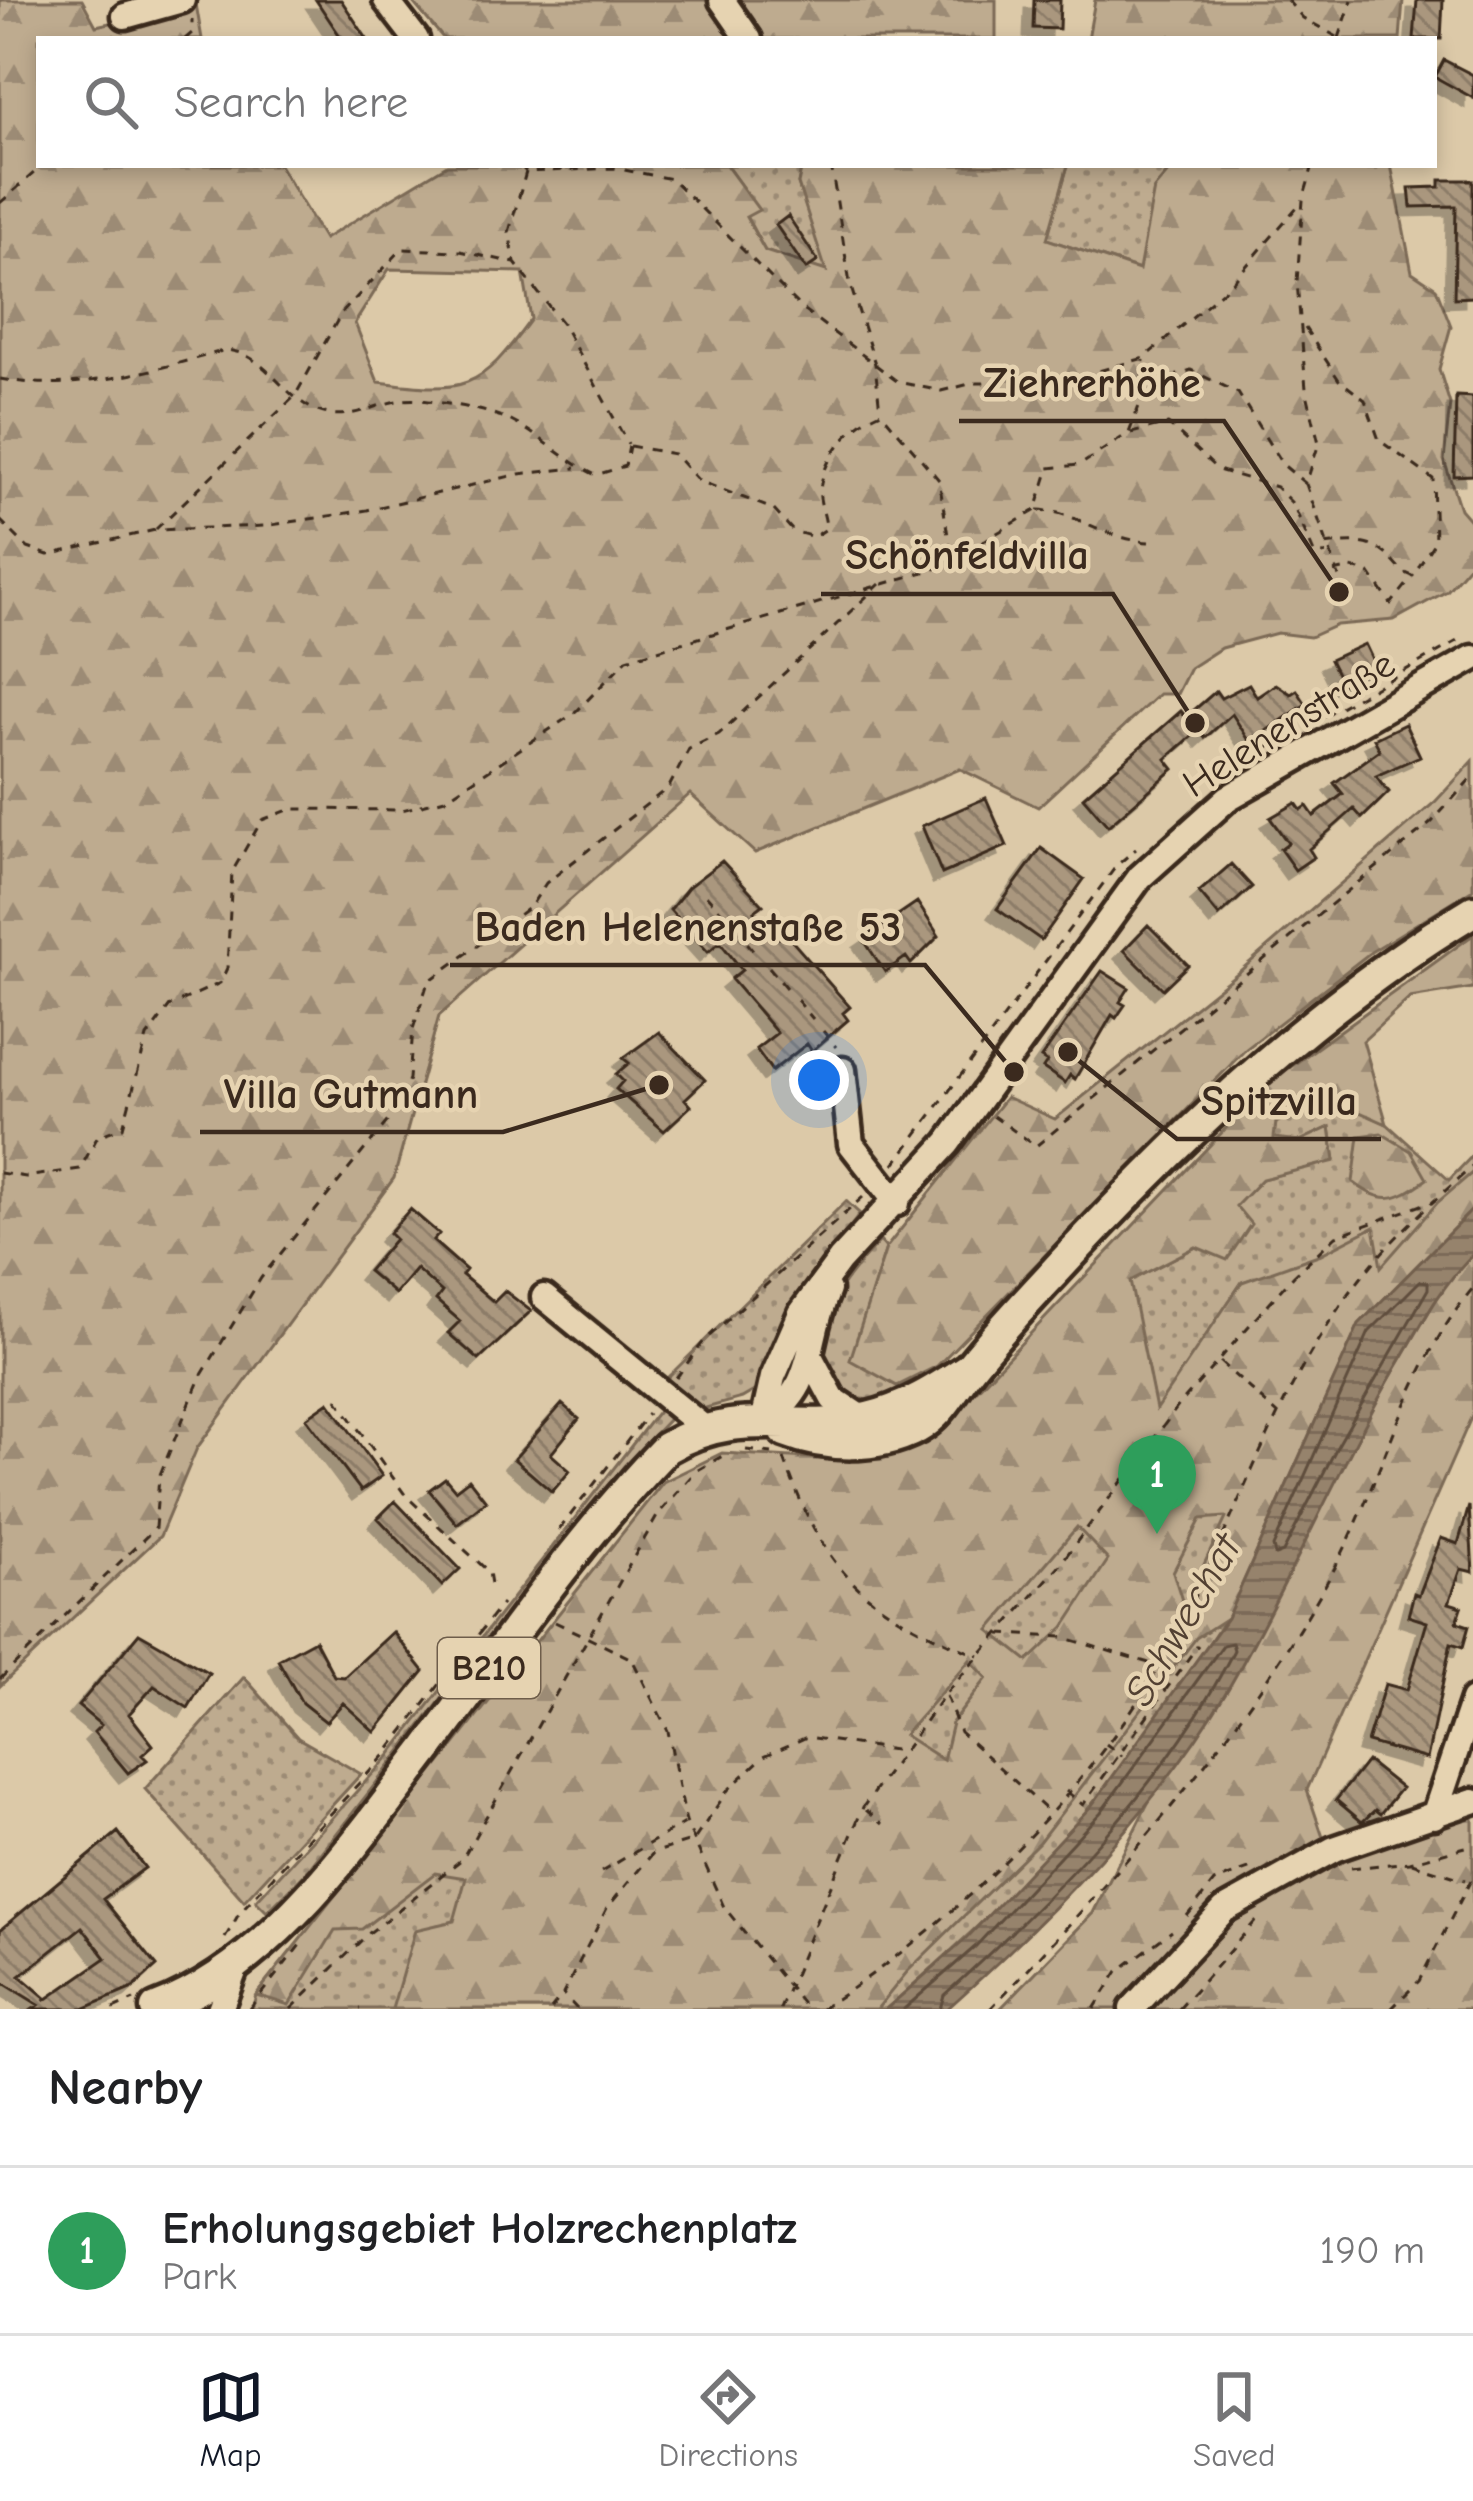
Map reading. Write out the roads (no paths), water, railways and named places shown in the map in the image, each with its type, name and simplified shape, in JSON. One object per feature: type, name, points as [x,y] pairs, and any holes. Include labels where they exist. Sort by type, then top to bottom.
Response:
[{"type":"main road","name":"B210","points":[[151,2002],[229,1953],[341,1862],[520,1603],[666,1448],[729,1421],[750,1431],[806,1439],[878,1441],[917,1428],[941,1409],[969,1368],[1107,1216],[1231,1094],[1359,987],[1473,911]]},
{"type":"main road","name":"B210","points":[[750,1431],[863,1419],[905,1407],[969,1368]]},
{"type":"street","points":[[125,16],[182,0]]},
{"type":"street","points":[[386,0],[414,36]]},
{"type":"street","points":[[722,0],[747,36]]},
{"type":"street","name":"Helenenstraße","points":[[750,1431],[801,1313],[840,1260],[897,1203],[976,1105],[1140,877],[1228,798],[1473,658]]},
{"type":"street","points":[[843,1070],[851,1144],[897,1203]]},
{"type":"street","name":"Helenenstraße","points":[[750,1431],[789,1405],[811,1358],[819,1310],[840,1260]]},
{"type":"street","points":[[544,1297],[704,1428]]},
{"type":"street","points":[[811,1358],[832,1399],[863,1419]]},
{"type":"street","points":[[1434,1816],[1473,1700]]},
{"type":"street","points":[[1460,1738],[1473,1762]]},
{"type":"street","points":[[1132,2009],[1224,1910],[1334,1849],[1473,1802]]},
{"type":"street","points":[[220,2009],[229,1953]]},
{"type":"street","points":[[229,1953],[232,2009]]},
{"type":"water","points":[[1473,1209],[1473,1254],[1414,1337],[1250,1649],[1200,1734],[1099,1860],[947,2009],[886,2009],[966,1939],[1092,1805],[1227,1618],[1359,1324]]},
{"type":"place","name":"Ziehrerhöhe","points":[[1339,592]]},
{"type":"place","name":"Schönfeldvilla","points":[[1195,723]]},
{"type":"place","name":"Spitzvilla","points":[[1068,1052]]},
{"type":"place","name":"Baden Helenenstaße 53","points":[[1014,1072]]},
{"type":"place","name":"Villa Gutmann","points":[[659,1085]]},
{"type":"place","name":"Erholungsgebiet Holzrechenplatz","points":[[1157,1534]]},
{"type":"water label","name":"Schwechat","points":[[1183,1620]]}]
